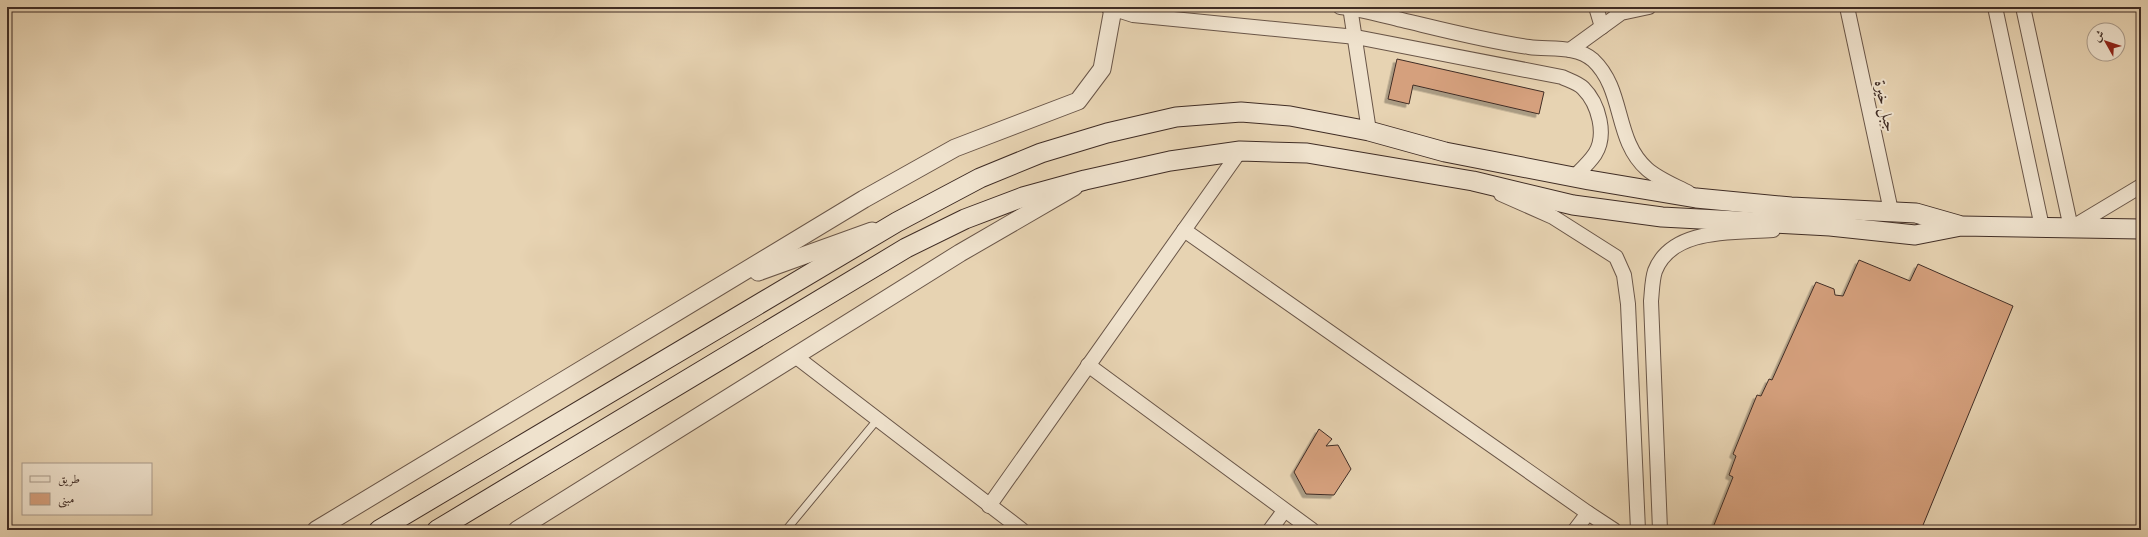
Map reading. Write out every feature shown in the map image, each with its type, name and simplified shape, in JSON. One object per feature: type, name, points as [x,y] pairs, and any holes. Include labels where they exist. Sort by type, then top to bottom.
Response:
[{"type":"main road","points":[[379,530],[897,222],[980,178],[1041,153],[1107,133],[1176,117],[1241,112],[1290,116],[1369,131],[1445,152],[1574,177],[1696,198],[1791,207],[1916,213],[1961,226]]},
{"type":"main road","points":[[437,530],[906,248],[973,216],[1023,197],[1085,180],[1170,161],[1240,151],[1307,153],[1473,181],[1573,204],[1662,217],[1830,226],[1915,235],[1961,226],[2141,229]]},
{"type":"street","points":[[1347,7],[1356,37],[1369,131]]},
{"type":"street","points":[[1347,7],[1476,38],[1530,47],[1570,50],[1592,59],[1604,73],[1614,91],[1620,120],[1630,148],[1647,170],[1696,198]]},
{"type":"street","points":[[1596,7],[1602,27]]},
{"type":"street","points":[[1570,50],[1621,13],[1649,7]]},
{"type":"street","name":"جبل خيرة","points":[[1847,7],[1891,211]]},
{"type":"street","points":[[1995,7],[2042,227]]},
{"type":"street","points":[[2022,7],[2071,228],[2141,186]]},
{"type":"street","points":[[316,530],[864,199],[955,148],[1078,101],[1102,69],[1111,8],[1134,15],[1356,37],[1562,77],[1583,88],[1593,105],[1600,122],[1600,140],[1595,154],[1574,177]]},
{"type":"street","points":[[989,506],[1240,151]]},
{"type":"street","points":[[517,530],[960,252],[1085,180]]},
{"type":"street","points":[[1473,181],[1553,217],[1616,258],[1624,275],[1628,304],[1638,530]]},
{"type":"street","points":[[723,285],[897,222]]},
{"type":"street","points":[[1660,530],[1651,302],[1655,271],[1666,254],[1684,241],[1704,235],[1830,226]]},
{"type":"street","points":[[1184,230],[1614,530]]},
{"type":"street","points":[[795,356],[1022,530]]},
{"type":"street","points":[[1088,365],[1284,511],[1312,530]]},
{"type":"street","points":[[1270,530],[1284,511]]},
{"type":"street","points":[[1574,530],[1588,512]]},
{"type":"lane","points":[[786,530],[877,420]]},
{"type":"building","points":[[1397,59],[1544,92],[1539,114],[1413,85],[1409,104],[1388,99]]},
{"type":"building","points":[[1859,260],[1910,281],[1918,264],[2013,306],[1921,530],[1712,530],[1733,477],[1729,475],[1736,456],[1733,454],[1757,395],[1761,396],[1769,379],[1772,380],[1816,282],[1834,289],[1835,295],[1843,296]]},
{"type":"building","points":[[1319,429],[1332,439],[1326,446],[1338,445],[1351,469],[1334,495],[1306,494],[1294,472]]}]
